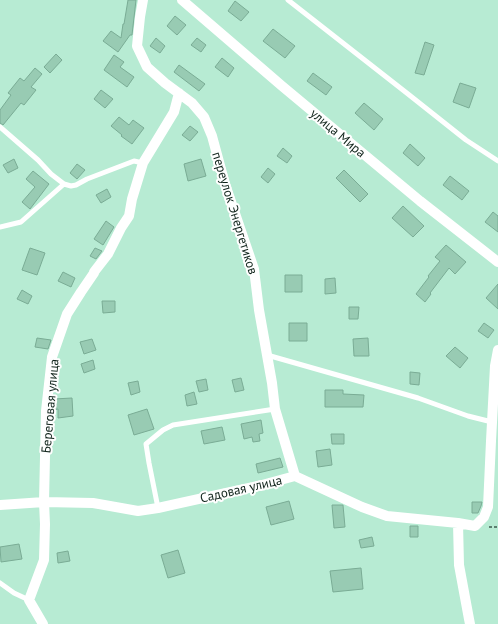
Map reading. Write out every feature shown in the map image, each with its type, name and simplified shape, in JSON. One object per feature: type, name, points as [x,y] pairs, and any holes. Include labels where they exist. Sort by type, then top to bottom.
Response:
[{"type":"street","name":"переулок Энергетиков","points":[[143,0],[137,46],[147,67],[165,83],[192,103],[204,117],[212,136],[225,184],[254,268],[259,310],[275,409],[295,476]]},
{"type":"street","name":"улица Мира","points":[[182,0],[420,201],[498,262]]},
{"type":"street","name":"Береговая улица","points":[[29,600],[44,560],[46,411],[52,357],[66,314],[108,254],[129,216],[132,199],[143,163],[174,112],[179,93]]},
{"type":"street","points":[[492,422],[495,366],[498,350]]},
{"type":"street","name":"Садовая улица","points":[[0,505],[44,502],[93,503],[138,511],[262,485],[295,476],[362,507],[387,516],[476,526],[484,517],[488,508],[492,422]]},
{"type":"street","points":[[458,523],[459,565],[470,624]]},
{"type":"street","points":[[29,600],[43,624]]},
{"type":"lane","points":[[288,0],[466,140],[498,161]]},
{"type":"lane","points":[[0,128],[38,160],[51,174],[64,184],[71,186],[134,161],[143,163]]},
{"type":"lane","points":[[0,227],[21,222],[64,184]]},
{"type":"lane","points":[[267,355],[418,398],[468,416],[492,422]]},
{"type":"lane","points":[[158,508],[146,444],[163,430],[174,425],[275,409]]},
{"type":"lane","points":[[0,583],[14,593],[29,600]]},
{"type":"building","points":[[128,0],[136,0],[132,35],[130,35],[118,52],[103,41],[111,31],[121,38]]},
{"type":"building","points":[[235,1],[249,12],[241,21],[228,11]]},
{"type":"building","points":[[175,16],[186,25],[177,35],[167,26]]},
{"type":"building","points":[[273,29],[295,46],[285,58],[263,41]]},
{"type":"building","points":[[156,38],[165,46],[160,53],[150,46]]},
{"type":"building","points":[[197,38],[206,45],[201,52],[191,45]]},
{"type":"building","points":[[425,42],[434,45],[424,75],[415,73]]},
{"type":"building","points":[[56,54],[62,60],[50,73],[44,67]]},
{"type":"building","points":[[114,55],[124,62],[120,67],[134,77],[127,87],[104,70]]},
{"type":"building","points":[[222,58],[234,68],[228,77],[215,67]]},
{"type":"building","points":[[179,65],[205,84],[199,91],[174,72]]},
{"type":"building","points":[[35,68],[42,74],[31,87],[36,90],[24,105],[21,103],[3,125],[0,123],[0,110],[11,95],[8,93],[20,78],[24,81]]},
{"type":"building","points":[[313,73],[332,87],[326,95],[307,81]]},
{"type":"building","points":[[460,83],[476,88],[469,108],[453,102]]},
{"type":"building","points":[[101,90],[113,99],[105,108],[94,99]]},
{"type":"building","points":[[364,103],[383,119],[374,130],[355,113]]},
{"type":"building","points":[[119,117],[129,125],[133,120],[144,128],[132,144],[111,126]]},
{"type":"building","points":[[190,126],[198,132],[190,141],[182,135]]},
{"type":"building","points":[[410,144],[425,158],[418,166],[403,153]]},
{"type":"building","points":[[283,148],[292,156],[287,163],[277,156]]},
{"type":"building","points":[[14,159],[18,168],[8,173],[3,165]]},
{"type":"building","points":[[201,159],[206,176],[188,181],[184,164]]},
{"type":"building","points":[[77,164],[85,170],[77,179],[70,173]]},
{"type":"building","points":[[268,168],[275,174],[268,183],[261,177]]},
{"type":"building","points":[[344,170],[368,194],[360,202],[336,178]]},
{"type":"building","points":[[33,171],[49,184],[30,209],[22,202],[35,187],[26,179]]},
{"type":"building","points":[[450,176],[469,191],[462,200],[443,185]]},
{"type":"building","points":[[107,189],[111,197],[101,203],[96,195]]},
{"type":"building","points":[[403,206],[424,226],[413,237],[392,218]]},
{"type":"building","points":[[493,212],[498,216],[498,232],[485,222]]},
{"type":"building","points":[[106,221],[114,227],[103,245],[94,239]]},
{"type":"building","points":[[446,245],[466,262],[455,274],[449,268],[425,302],[416,294],[440,261],[435,257]]},
{"type":"building","points":[[30,248],[45,253],[37,275],[22,270]]},
{"type":"building","points":[[95,248],[102,251],[96,259],[90,256]]},
{"type":"building","points":[[63,272],[75,278],[71,287],[58,281]]},
{"type":"building","points":[[285,275],[302,275],[302,292],[285,292]]},
{"type":"building","points":[[335,278],[336,293],[325,294],[325,279]]},
{"type":"building","points":[[498,284],[498,309],[486,298]]},
{"type":"building","points":[[22,290],[32,296],[28,304],[17,299]]},
{"type":"building","points":[[102,301],[115,301],[115,312],[103,313]]},
{"type":"building","points":[[349,307],[359,307],[358,319],[349,319]]},
{"type":"building","points":[[289,323],[307,323],[307,341],[289,341]]},
{"type":"building","points":[[484,323],[494,330],[488,338],[478,331]]},
{"type":"building","points":[[37,338],[51,340],[48,349],[35,347]]},
{"type":"building","points":[[368,338],[369,356],[354,356],[353,339]]},
{"type":"building","points":[[92,339],[96,350],[84,354],[80,342]]},
{"type":"building","points":[[455,347],[468,358],[460,368],[446,356]]},
{"type":"building","points":[[93,360],[95,369],[84,373],[81,364]]},
{"type":"building","points":[[410,372],[420,373],[419,385],[410,384]]},
{"type":"building","points":[[241,378],[244,390],[235,392],[232,380]]},
{"type":"building","points":[[206,379],[208,390],[199,392],[196,381]]},
{"type":"building","points":[[138,381],[140,392],[131,395],[128,383]]},
{"type":"building","points":[[325,390],[343,390],[343,394],[364,395],[363,407],[325,407]]},
{"type":"building","points":[[194,392],[197,404],[187,406],[185,395]]},
{"type":"building","points":[[72,398],[73,416],[58,418],[58,409],[53,410],[54,399]]},
{"type":"building","points":[[147,409],[154,429],[134,435],[128,415]]},
{"type":"building","points":[[261,420],[263,433],[259,434],[260,441],[253,442],[252,437],[244,439],[241,424]]},
{"type":"building","points":[[222,427],[225,440],[204,444],[201,431]]},
{"type":"building","points":[[331,434],[344,434],[344,444],[332,444]]},
{"type":"building","points":[[330,449],[332,465],[318,467],[316,451]]},
{"type":"building","points":[[280,458],[283,467],[258,473],[256,464]]},
{"type":"building","points":[[289,501],[294,519],[271,525],[266,507]]},
{"type":"building","points":[[472,502],[482,502],[478,513],[472,513]]},
{"type":"building","points":[[332,505],[343,505],[345,527],[334,528]]},
{"type":"building","points":[[410,526],[418,526],[418,537],[410,537]]},
{"type":"building","points":[[372,537],[374,546],[361,548],[359,540]]},
{"type":"building","points":[[19,544],[22,559],[1,562],[0,547]]},
{"type":"building","points":[[178,550],[185,573],[168,578],[161,555]]},
{"type":"building","points":[[68,551],[70,561],[58,563],[57,553]]},
{"type":"building","points":[[361,568],[363,589],[333,592],[330,571]]}]
